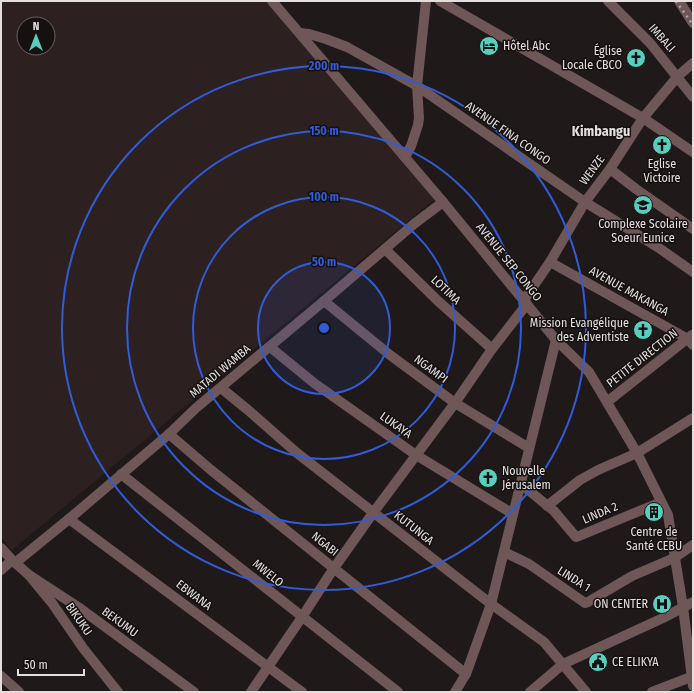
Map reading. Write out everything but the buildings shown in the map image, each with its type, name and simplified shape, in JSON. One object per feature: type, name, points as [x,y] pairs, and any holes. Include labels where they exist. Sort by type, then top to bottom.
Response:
[{"type":"street","name":"AVENUE SEP CONGO","points":[[272,1],[443,202],[556,340],[586,368],[637,453],[668,515],[691,654],[692,681]]},
{"type":"street","points":[[405,157],[411,146],[419,118],[417,86],[426,1]]},
{"type":"street","points":[[440,1],[643,118],[693,152]]},
{"type":"street","name":"IMBALI","points":[[608,1],[650,43],[678,76],[693,97]]},
{"type":"street","points":[[679,1],[693,23]]},
{"type":"street","name":"AVENUE FINA CONGO","points":[[300,33],[326,39],[346,47],[417,86],[585,202],[659,248],[693,272]]},
{"type":"street","name":"WENZE","points":[[251,692],[334,568],[455,403],[526,302],[585,202],[610,169],[643,118],[678,76],[693,63]]},
{"type":"street","points":[[610,169],[693,229]]},
{"type":"street","name":"MATADI WAMBA","points":[[1,570],[14,562],[70,519],[221,388],[385,249],[443,202]]},
{"type":"street","name":"LOTIMA","points":[[385,249],[438,301],[492,349]]},
{"type":"street","name":"AVENUE MAKANGA","points":[[550,262],[691,339]]},
{"type":"street","name":"NGAMPI","points":[[324,302],[390,355],[455,403],[529,448]]},
{"type":"street","name":"PETITE DIRECTION","points":[[607,402],[691,339]]},
{"type":"street","points":[[455,692],[466,674],[491,604],[556,340]]},
{"type":"street","name":"LUKAYA","points":[[270,347],[314,383],[416,456],[513,514]]},
{"type":"street","name":"KUTUNGA","points":[[221,388],[297,453],[373,513],[491,604],[544,642],[586,692]]},
{"type":"street","points":[[547,506],[580,480],[598,470],[637,453],[693,418]]},
{"type":"street","name":"NGABI","points":[[169,434],[211,470],[466,674]]},
{"type":"street","name":"MWELO","points":[[121,474],[398,692]]},
{"type":"street","name":"LINDA 2","points":[[521,484],[554,511],[576,537],[661,502]]},
{"type":"street","name":"EBWANA","points":[[70,519],[302,692]]},
{"type":"street","points":[[674,558],[693,544]]},
{"type":"street","name":"BIKUKU","points":[[1,548],[29,575],[52,603],[118,692]]},
{"type":"street","name":"LINDA 1","points":[[504,552],[530,564],[585,603],[632,576],[674,558]]},
{"type":"street","name":"BEKUMU","points":[[29,575],[86,613],[194,692]]},
{"type":"street","points":[[530,692],[563,664],[663,618],[693,602]]},
{"type":"street","points":[[1,676],[19,692]]},
{"type":"street","points":[[652,692],[692,681]]},
{"type":"shaded area","points":[[1,1],[271,1],[436,198],[12,550],[1,537]]},
{"type":"railway","points":[[676,1],[693,25]]},
{"type":"place","name":"Hôtel Abc","points":[[489,46]]},
{"type":"place","name":"Église Locale CBCO","points":[[636,58]]},
{"type":"place","name":"Eglise Victoire","points":[[662,145]]},
{"type":"place","name":"Complexe Scolaire Soeur Eunice","points":[[643,205]]},
{"type":"place","name":"Mission Evangélique des Adventiste","points":[[643,330]]},
{"type":"place","name":"Nouvelle Jérusalem","points":[[488,478]]},
{"type":"place","name":"Centre de Santé CEBU","points":[[654,512]]},
{"type":"place","name":"ON CENTER","points":[[662,604]]},
{"type":"place","name":"CE ELIKYA","points":[[598,662]]},
{"type":"district","name":"Kimbangu","points":[[601,131]]}]
